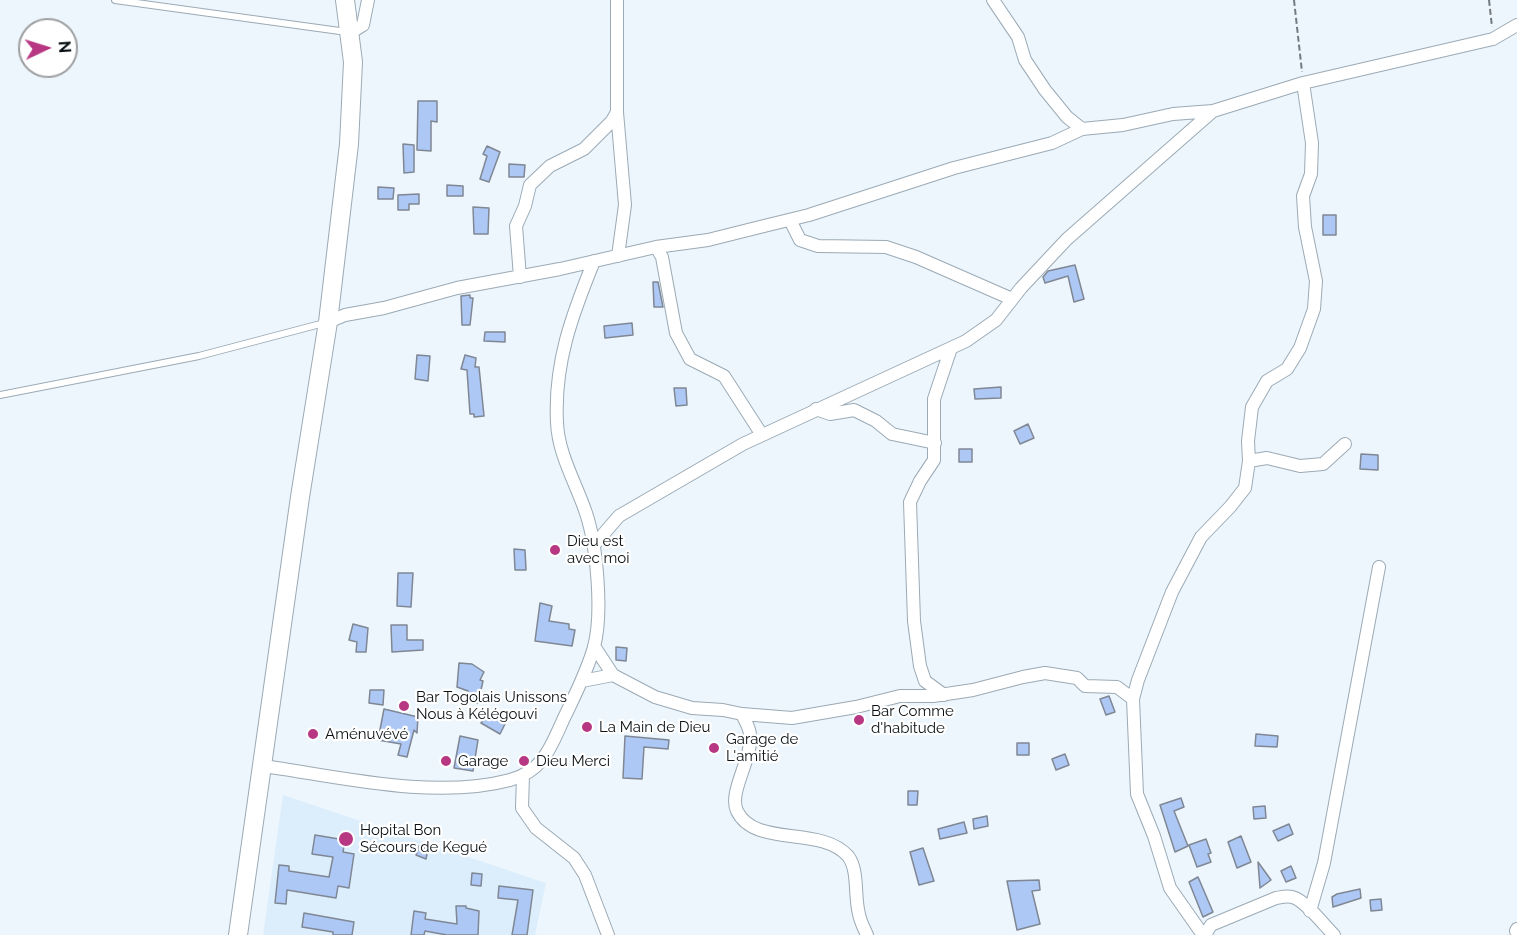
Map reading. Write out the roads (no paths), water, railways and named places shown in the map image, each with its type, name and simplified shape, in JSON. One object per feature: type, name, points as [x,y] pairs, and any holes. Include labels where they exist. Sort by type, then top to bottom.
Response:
[{"type":"main road","points":[[238,935],[264,766],[300,497],[328,322],[353,97],[353,62],[345,0]]},
{"type":"street","points":[[350,33],[363,26],[368,0]]},
{"type":"street","points":[[617,0],[617,112],[625,206],[618,256]]},
{"type":"street","points":[[993,0],[1018,37],[1024,60],[1067,117],[1082,129]]},
{"type":"street","points":[[328,322],[345,315],[384,308],[457,288],[656,248],[708,240],[790,220],[954,168],[1052,143],[1082,129],[1123,125],[1173,114],[1213,111],[1303,83],[1493,39],[1517,26]]},
{"type":"street","points":[[1303,83],[1312,143],[1311,174],[1303,196],[1305,227],[1316,281],[1314,309],[1300,348],[1287,369],[1267,381],[1252,406],[1245,488],[1201,537],[1172,592],[1138,680],[1133,699],[1137,794],[1154,836],[1170,888],[1204,935],[1211,925],[1276,898],[1294,897],[1334,935]]},
{"type":"street","points":[[594,544],[619,516],[762,435],[966,341],[996,320],[1012,299],[1067,239],[1213,111]]},
{"type":"street","points":[[520,277],[516,226],[525,206],[530,185],[550,166],[584,149],[612,121],[617,112]]},
{"type":"street","points":[[790,220],[800,240],[818,246],[886,247],[916,256],[1012,299]]},
{"type":"street","points":[[656,248],[662,257],[676,333],[690,359],[724,376],[762,435]]},
{"type":"street","points":[[264,766],[386,783],[449,789],[478,787],[524,775],[535,769],[548,752],[582,681],[594,646],[598,615],[594,544],[560,442],[556,398],[563,349],[576,306],[594,261]]},
{"type":"street","points":[[944,694],[926,681],[920,666],[914,621],[910,502],[934,460],[934,399],[951,348]]},
{"type":"street","points":[[816,409],[830,414],[854,410],[876,421],[891,434],[935,443]]},
{"type":"street","points":[[1249,461],[1267,458],[1300,466],[1323,464],[1345,444]]},
{"type":"street","points":[[1310,911],[1324,863],[1379,567]]},
{"type":"street","points":[[594,646],[614,675],[664,699],[692,708],[742,714],[792,718],[900,696],[944,694],[1045,673],[1077,678],[1085,686],[1117,687],[1133,699]]},
{"type":"street","points":[[582,681],[614,675]]},
{"type":"street","points":[[742,714],[750,733],[750,746],[735,797],[736,810],[746,823],[756,829],[822,841],[847,855],[855,868],[854,884],[859,914],[867,935]]},
{"type":"street","points":[[524,775],[522,808],[537,828],[574,858],[585,875],[608,935]]},
{"type":"lane","points":[[115,0],[350,33]]},
{"type":"lane","points":[[0,395],[199,356],[328,322]]},
{"type":"place","name":"Dieu est avec moi","points":[[555,550]]},
{"type":"place","name":"Bar Togolais Unissons Nous à Kélégouvi","points":[[404,706]]},
{"type":"place","name":"Bar Comme d'habitude","points":[[859,720]]},
{"type":"place","name":"La Main de Dieu","points":[[587,727]]},
{"type":"place","name":"Aménuvévé","points":[[313,734]]},
{"type":"place","name":"Garage de L'amitié","points":[[714,748]]},
{"type":"place","name":"Garage","points":[[446,761]]},
{"type":"place","name":"Dieu Merci","points":[[524,761]]},
{"type":"place","name":"Hopital Bon Sécours de Kegué","points":[[346,839]]}]
